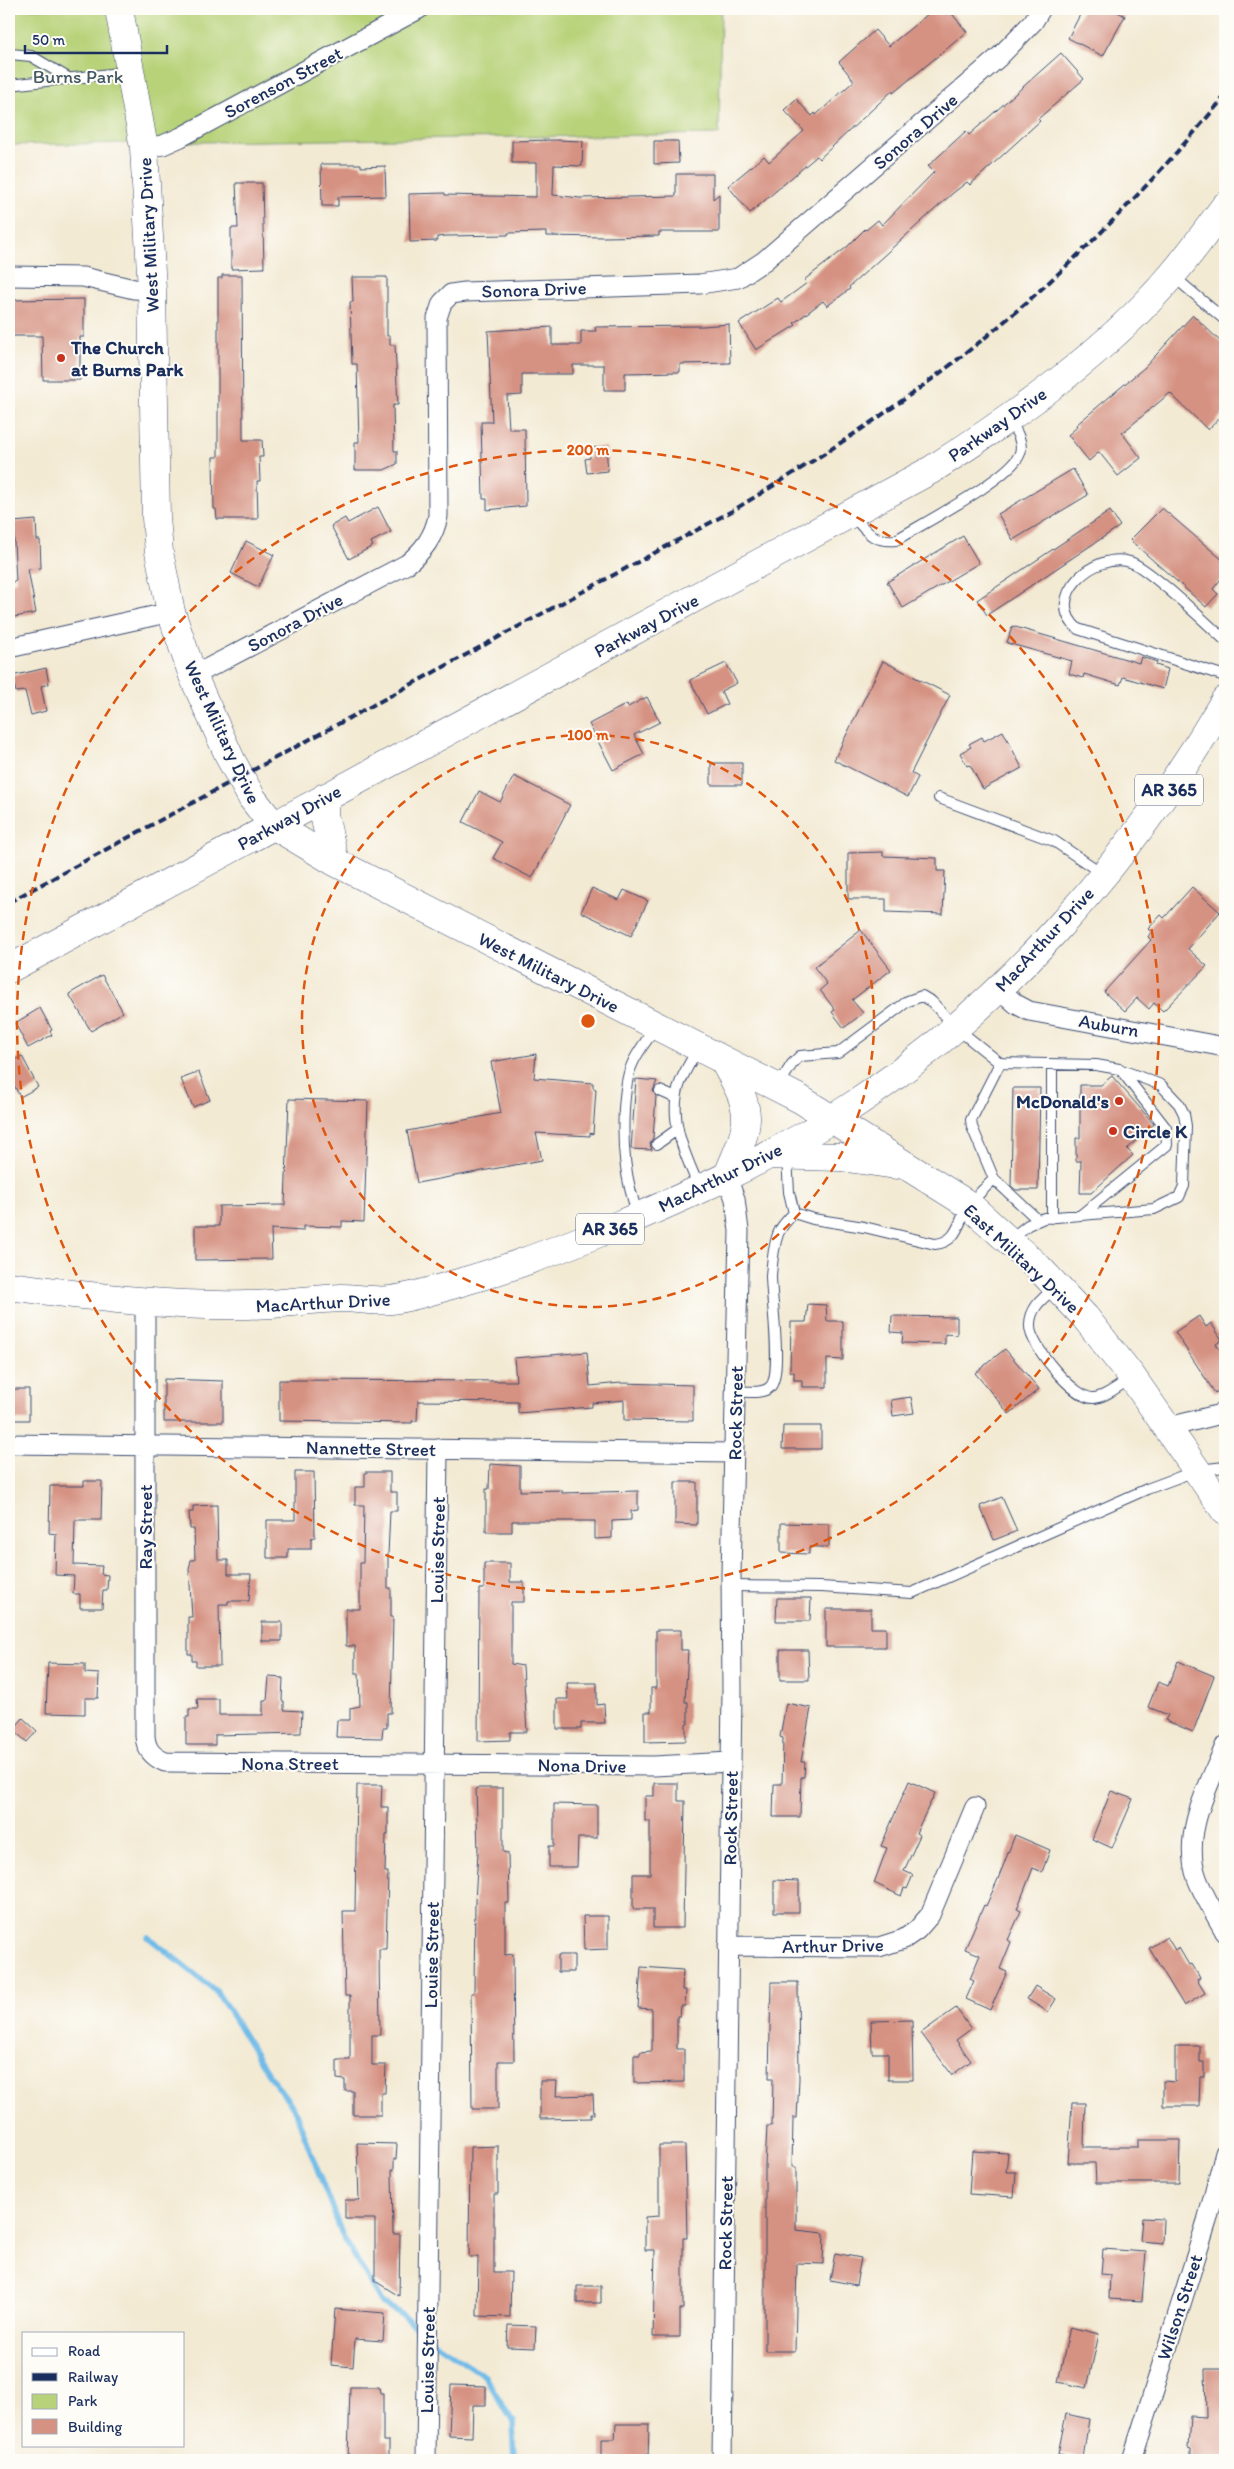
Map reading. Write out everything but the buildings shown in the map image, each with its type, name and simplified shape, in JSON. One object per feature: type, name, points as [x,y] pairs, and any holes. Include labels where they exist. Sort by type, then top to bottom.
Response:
[{"type":"street","name":"West Military Drive","points":[[119,9],[144,148],[152,290],[156,518],[159,552],[171,612],[193,676],[240,776],[262,815],[273,826],[335,862],[777,1086],[832,1119]]},
{"type":"street","name":"Sorenson Street","points":[[144,148],[163,145],[182,137],[418,9]]},
{"type":"street","name":"Sonora Drive","points":[[193,676],[407,564],[426,545],[432,536],[438,516],[437,318],[442,303],[451,294],[510,289],[700,284],[738,278],[771,255],[999,57],[1033,22],[1041,9]]},
{"type":"street","name":"Parkway Drive","points":[[9,968],[931,470],[1046,391],[1095,351],[1172,276],[1225,206]]},
{"type":"street","points":[[9,276],[82,277],[134,289],[152,290]]},
{"type":"street","points":[[9,648],[171,612]]},
{"type":"street","name":"MacArthur Drive","points":[[9,1286],[101,1298],[180,1304],[249,1305],[343,1298],[389,1300],[437,1289],[520,1265],[639,1217],[778,1155],[891,1078],[999,989],[1104,874],[1168,792],[1225,700]]},
{"type":"street","points":[[325,797],[324,815],[335,862]]},
{"type":"street","name":"Auburn","points":[[999,989],[1016,1004],[1029,1011],[1225,1047]]},
{"type":"street","points":[[723,1060],[740,1089],[746,1111],[745,1131],[727,1177]]},
{"type":"street","name":"East Military Drive","points":[[832,1119],[969,1205],[1056,1286],[1086,1317],[1169,1427],[1218,1468],[1225,1511]]},
{"type":"street","points":[[778,1155],[840,1157],[905,1166]]},
{"type":"street","name":"Rock Street","points":[[722,2460],[732,1586],[739,1231],[736,1199],[727,1177]]},
{"type":"street","name":"Ray Street","points":[[145,1301],[145,1736],[146,1745],[150,1753]]},
{"type":"street","points":[[1169,1427],[1225,1413]]},
{"type":"street","name":"Nannette Street","points":[[9,1444],[734,1453]]},
{"type":"street","name":"Louise Street","points":[[426,2460],[438,1449]]},
{"type":"street","points":[[1225,1746],[1198,1814],[1193,1843],[1197,1876],[1225,1932]]},
{"type":"street","name":"Nona Street","points":[[150,1753],[157,1759],[166,1762],[434,1764]]},
{"type":"street","name":"Nona Drive","points":[[434,1764],[654,1766],[730,1762]]},
{"type":"street","name":"Arthur Drive","points":[[728,1946],[879,1947],[904,1939],[917,1930],[930,1915],[975,1808]]},
{"type":"street","name":"Wilson Street","points":[[1132,2460],[1207,2220],[1225,2153]]},
{"type":"lane","points":[[9,51],[31,56],[70,79]]},
{"type":"lane","points":[[9,86],[131,72]]},
{"type":"lane","points":[[1172,276],[1225,320]]},
{"type":"lane","points":[[852,514],[870,534],[880,541],[896,540],[995,480],[1011,467],[1020,453],[1019,437],[1008,418]]},
{"type":"lane","points":[[1225,640],[1132,562],[1107,562],[1095,567],[1074,584],[1065,602],[1067,617],[1078,629],[1225,676]]},
{"type":"lane","points":[[939,798],[1054,841],[1104,874]]},
{"type":"lane","points":[[777,1086],[800,1056],[838,1053],[908,1001],[918,997],[925,997],[955,1027],[1000,1063],[1096,1065],[1120,1069],[1161,1085],[1179,1104],[1184,1114],[1186,1126],[1184,1186],[1179,1197],[1162,1207],[1038,1220],[1028,1225],[1008,1241]]},
{"type":"lane","points":[[639,1217],[629,1187],[624,1162],[622,1145],[625,1100],[630,1068],[656,1026]]},
{"type":"lane","points":[[699,1047],[679,1085],[676,1098],[678,1129],[700,1190]]},
{"type":"lane","points":[[1000,1063],[972,1120],[972,1127],[994,1179],[1038,1220]]},
{"type":"lane","points":[[1052,1065],[1052,1218]]},
{"type":"lane","points":[[1080,1216],[1167,1146],[1166,1128],[1120,1069]]},
{"type":"lane","points":[[660,1091],[676,1098]]},
{"type":"lane","points":[[657,1144],[678,1129]]},
{"type":"lane","points":[[778,1155],[794,1213]]},
{"type":"lane","points":[[794,1213],[935,1244],[952,1238],[969,1205],[994,1179]]},
{"type":"lane","points":[[736,1391],[762,1391],[770,1387],[774,1382],[776,1366],[771,1278],[773,1254],[778,1234],[794,1213]]},
{"type":"lane","points":[[1056,1286],[1036,1305],[1030,1326],[1031,1335],[1049,1363],[1073,1389],[1092,1398],[1100,1396],[1132,1377]]},
{"type":"lane","points":[[732,1586],[821,1587],[912,1593],[1147,1489],[1218,1468]]},
{"type":"green space","name":"Burns Park","points":[[9,9],[721,9],[719,134],[9,145]]},
{"type":"waterway","points":[[148,1937],[217,1992],[269,2075],[294,2108],[343,2237],[382,2303],[401,2314],[424,2333]]},
{"type":"waterway","points":[[433,2341],[485,2376],[513,2422],[515,2460]]},
{"type":"railway","points":[[9,902],[732,511],[888,411],[954,363],[1037,293],[1077,256],[1154,178],[1225,96]]},
{"type":"place","name":"The Church at Burns Park","points":[[61,358]]},
{"type":"place","name":"McDonald's","points":[[1119,1101]]},
{"type":"place","name":"Circle K","points":[[1113,1131]]}]
